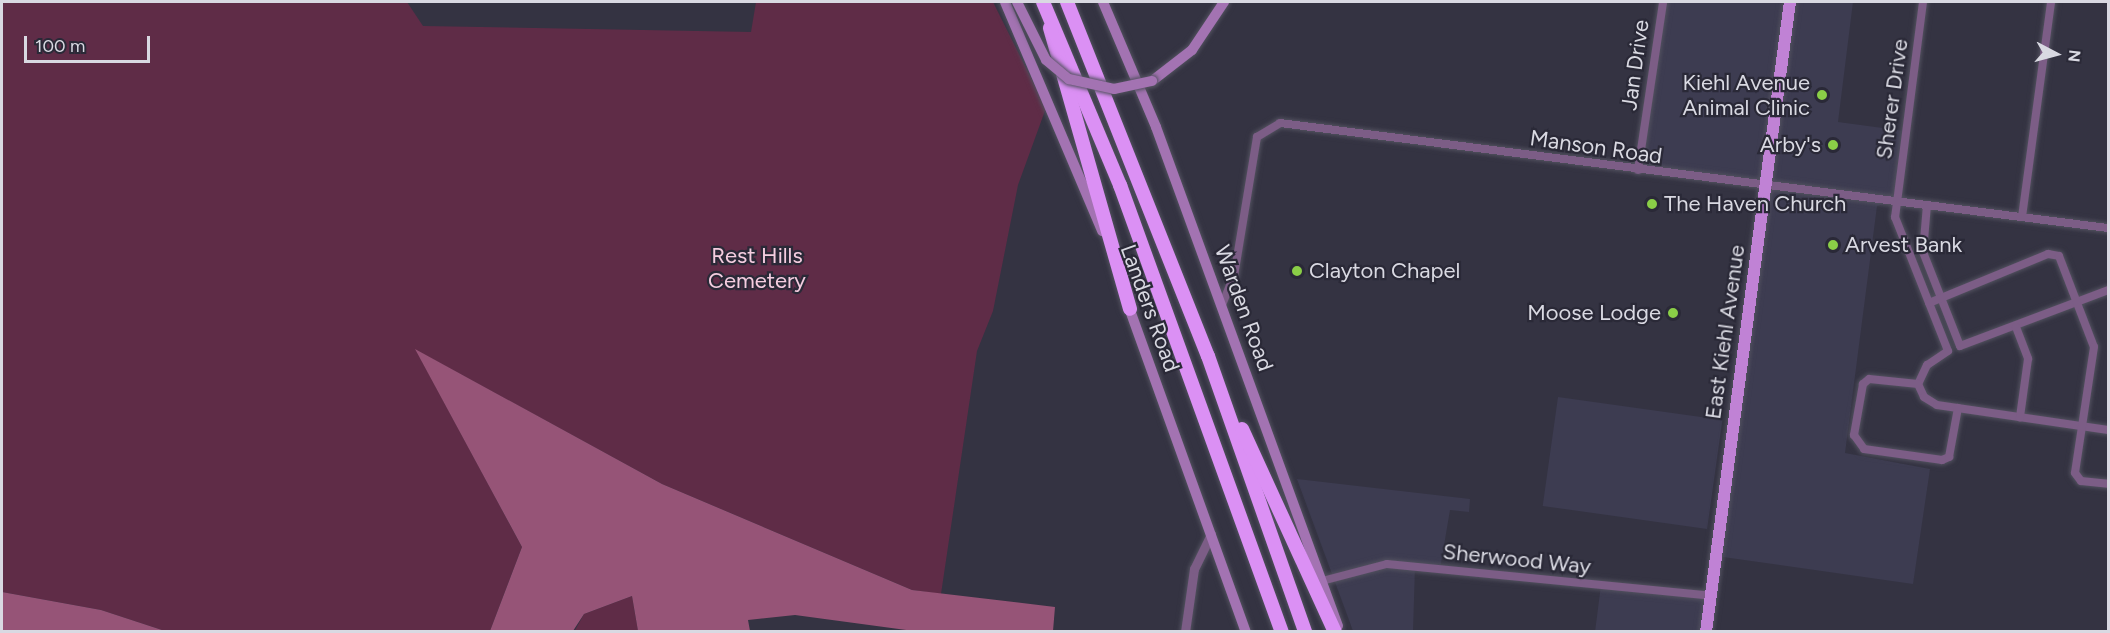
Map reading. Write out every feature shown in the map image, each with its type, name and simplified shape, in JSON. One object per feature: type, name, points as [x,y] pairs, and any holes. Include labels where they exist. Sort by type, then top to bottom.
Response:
[{"type":"highway","points":[[1067,2],[1208,356],[1305,632]]},
{"type":"highway","points":[[1046,8],[1052,44],[1130,309]]},
{"type":"highway","points":[[1046,8],[1120,184],[1282,632]]},
{"type":"highway","points":[[1208,356],[1335,632]]},
{"type":"main road","name":"Landers Road","points":[[1005,2],[1050,98],[1130,309],[1246,632]]},
{"type":"main road","points":[[1017,2],[1046,60],[1069,79],[1114,89],[1152,81],[1192,50],[1224,2]]},
{"type":"main road","name":"Warden Road","points":[[1103,2],[1222,305],[1340,632]]},
{"type":"main road","name":"East Kiehl Avenue","points":[[1706,632],[1790,2]]},
{"type":"street","name":"Jan Drive","points":[[1638,170],[1663,2]]},
{"type":"street","name":"Sherer Drive","points":[[1896,201],[1923,2]]},
{"type":"street","points":[[2022,218],[2051,2]]},
{"type":"street","name":"Manson Road","points":[[1222,305],[1234,276],[1254,145],[1260,131],[1273,123],[2109,228]]},
{"type":"street","points":[[1896,201],[1905,242],[1948,351]]},
{"type":"street","points":[[1927,205],[1922,240],[1927,261],[1960,346]]},
{"type":"street","points":[[1905,242],[1922,240]]},
{"type":"street","points":[[1929,303],[2048,254],[2059,256],[2079,302],[2094,347],[2075,472],[2081,480],[2109,484]]},
{"type":"street","points":[[1914,265],[1927,261]]},
{"type":"street","points":[[1918,384],[1928,365],[1948,351],[2109,290]]},
{"type":"street","points":[[2016,327],[2028,359],[2020,417]]},
{"type":"street","points":[[1918,384],[1869,379],[1863,384],[1854,435],[1864,449],[1942,460],[1949,457],[1958,408]]},
{"type":"street","points":[[1918,384],[1924,397],[1958,408],[2109,430]]},
{"type":"street","points":[[1185,632],[1194,569],[1210,534]]},
{"type":"street","name":"Sherwood Way","points":[[1322,581],[1387,564],[1711,596]]},
{"type":"shaded area","points":[[1660,2],[1853,2],[1838,122],[1905,131],[1896,201],[1877,206],[1845,453],[1930,469],[1913,584],[1716,556],[1766,185],[1638,170]]},
{"type":"shaded area","points":[[415,349],[662,484],[912,590],[1055,607],[1053,631],[921,632],[795,615],[748,620],[750,631],[638,631],[632,596],[584,614],[573,631],[490,631],[522,547]]},
{"type":"shaded area","points":[[1558,397],[1722,420],[1707,529],[1543,506]]},
{"type":"shaded area","points":[[1297,479],[1470,499],[1469,512],[1450,510],[1440,569],[1415,567],[1413,631],[1353,631]]},
{"type":"shaded area","points":[[1601,585],[1711,592],[1706,631],[1595,632]]},
{"type":"shaded area","points":[[2,592],[101,610],[165,631],[2,631]]},
{"type":"green space","name":"Rest Hills Cemetery","points":[[2,2],[407,2],[423,26],[751,32],[756,2],[993,2],[1046,108],[1018,185],[993,311],[977,351],[941,594],[912,590],[662,484],[416,350],[522,547],[490,631],[165,631],[101,610],[2,592]]},
{"type":"green space","points":[[632,596],[638,631],[574,632],[584,614]]},
{"type":"place","name":"Kiehl Avenue Animal Clinic","points":[[1822,95]]},
{"type":"place","name":"Arby's","points":[[1833,145]]},
{"type":"place","name":"The Haven Church","points":[[1652,204]]},
{"type":"place","name":"Arvest Bank","points":[[1833,245]]},
{"type":"place","name":"Clayton Chapel","points":[[1297,271]]},
{"type":"place","name":"Moose Lodge","points":[[1673,313]]}]
